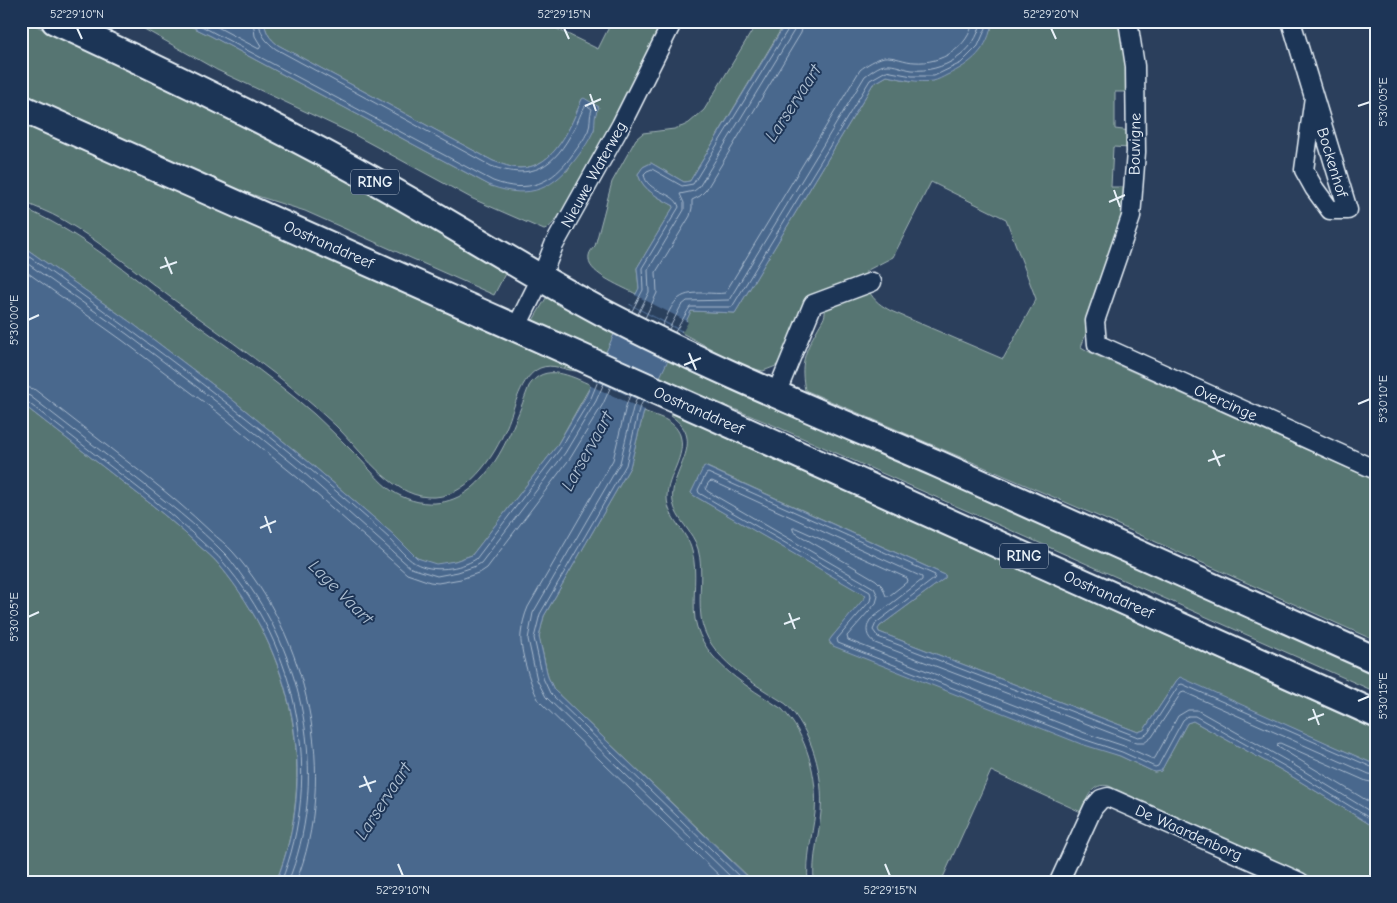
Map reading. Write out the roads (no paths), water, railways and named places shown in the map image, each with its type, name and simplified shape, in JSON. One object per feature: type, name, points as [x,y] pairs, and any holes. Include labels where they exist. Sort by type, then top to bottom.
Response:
[{"type":"main road","name":"RING","points":[[55,21],[142,61],[244,112],[389,189],[602,312],[692,356],[1048,512],[1376,660]]},
{"type":"main road","name":"Oostranddreef","points":[[21,108],[1376,714]]},
{"type":"street","name":"Nieuwe Waterweg","points":[[516,328],[541,278],[554,245],[621,125],[672,21]]},
{"type":"street","name":"Bouvigne","points":[[1096,321],[1131,217],[1136,152],[1135,66],[1128,21]]},
{"type":"street","name":"Bockenhof","points":[[1291,21],[1348,210],[1330,210],[1304,170],[1314,98]]},
{"type":"street","points":[[776,394],[813,304],[872,282]]},
{"type":"street","name":"Overcinge","points":[[1096,321],[1096,344],[1376,470]]},
{"type":"street","name":"De Waardenborg","points":[[1059,882],[1093,808],[1103,798],[1114,798],[1300,882]]},
{"type":"water","points":[[180,21],[264,21],[268,35],[278,45],[493,161],[510,167],[532,166],[543,161],[552,153],[567,133],[584,98],[599,107],[594,129],[578,156],[560,177],[550,184],[530,191],[505,190],[491,186]]},
{"type":"water","points":[[787,21],[992,21],[983,47],[971,60],[956,71],[933,81],[915,81],[887,76],[873,84],[735,313],[691,311],[644,411],[630,467],[544,616],[539,637],[548,677],[554,690],[753,882],[276,882],[289,841],[296,799],[297,758],[292,716],[281,676],[266,637],[245,600],[215,560],[154,506],[21,403],[21,245],[133,324],[229,397],[310,463],[394,535],[417,558],[436,564],[455,561],[472,555],[556,447],[586,396],[616,330],[639,288],[637,268],[674,206],[648,189],[640,180],[638,174],[643,167],[651,163],[684,182],[690,181]]},
{"type":"water","points":[[704,466],[945,575],[945,578],[880,626],[879,632],[1138,732],[1144,730],[1180,677],[1376,765],[1376,828],[1283,771],[1193,721],[1187,723],[1161,771],[1154,772],[1120,756],[1081,744],[833,646],[829,641],[866,596],[693,495],[691,493]]},
{"type":"water label","name":"Larservaart","points":[[793,103]]},
{"type":"water label","name":"Larservaart","points":[[587,451]]},
{"type":"water label","name":"Lage Vaart","points":[[341,592]]},
{"type":"water label","name":"Larservaart","points":[[383,801]]}]
